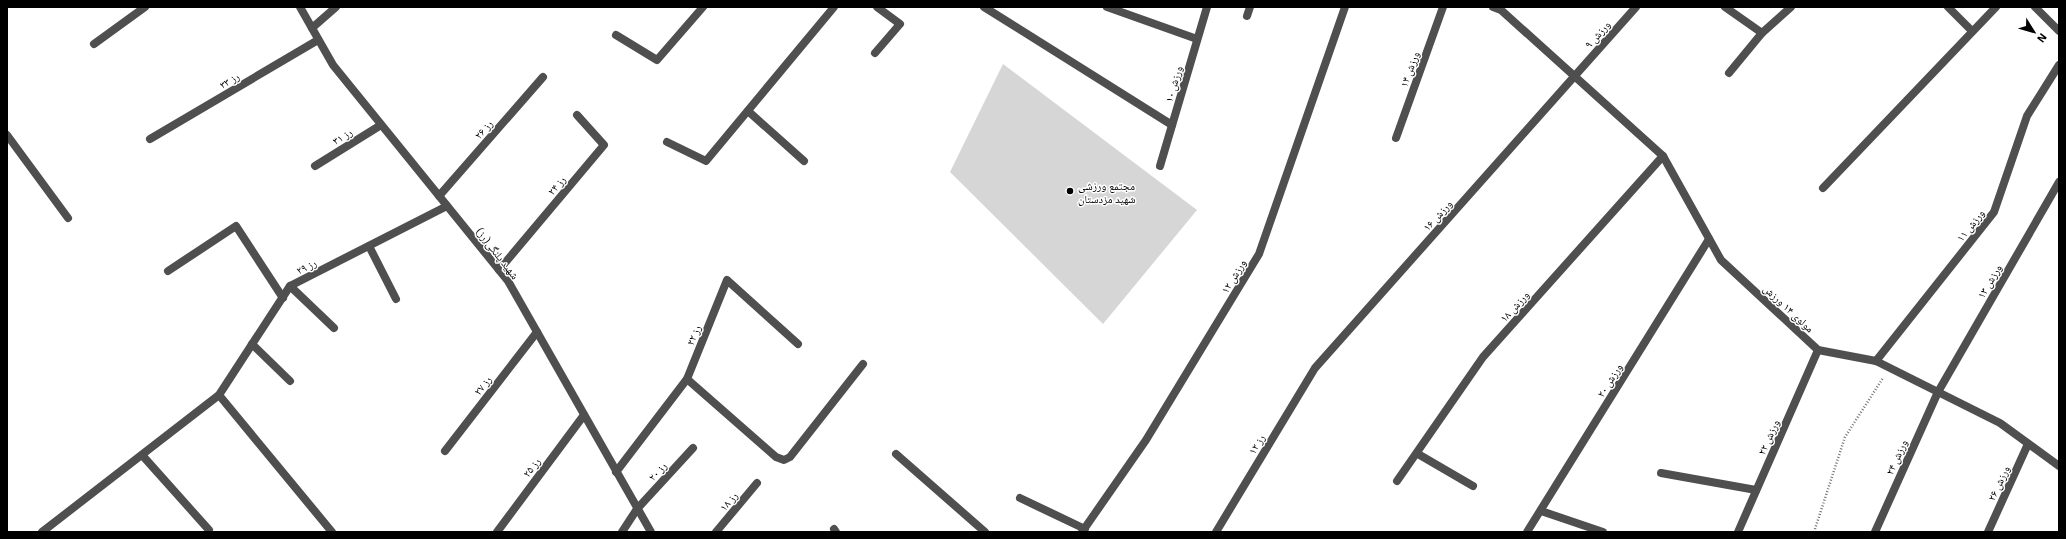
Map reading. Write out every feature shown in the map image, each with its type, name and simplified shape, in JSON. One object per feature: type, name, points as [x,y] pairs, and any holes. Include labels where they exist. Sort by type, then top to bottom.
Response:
[{"type":"street","points":[[94,44],[145,7]]},
{"type":"street","name":"شهید پلنگی(رز)","points":[[300,7],[333,65],[508,281],[651,532]]},
{"type":"street","points":[[312,28],[336,7]]},
{"type":"street","points":[[667,142],[706,161],[834,7]]},
{"type":"street","points":[[875,53],[900,24],[877,7]]},
{"type":"street","points":[[984,7],[1172,125]]},
{"type":"street","points":[[1107,7],[1197,39]]},
{"type":"street","name":"ورزش ۱۰","points":[[1160,166],[1207,7]]},
{"type":"street","points":[[1247,16],[1250,7]]},
{"type":"street","name":"ورزش ۱۲","points":[[1083,531],[1146,440],[1259,254],[1345,7]]},
{"type":"street","name":"ورزش ۱۴","points":[[1396,138],[1443,7]]},
{"type":"street","name":"مولوی ۱۴ ورزش","points":[[1493,7],[1501,10],[1663,156],[1721,260],[1818,350]]},
{"type":"street","name":"ورزش ۹","points":[[1575,76],[1636,7]]},
{"type":"street","points":[[1724,7],[1762,33]]},
{"type":"street","points":[[1948,7],[1972,31]]},
{"type":"street","points":[[1823,188],[1996,7]]},
{"type":"street","points":[[2035,7],[2059,31]]},
{"type":"street","points":[[616,35],[657,60],[701,8]]},
{"type":"street","points":[[1729,73],[1762,33],[1791,8]]},
{"type":"street","name":"رز ۳۳","points":[[150,139],[318,40]]},
{"type":"street","name":"ورزش ۱۱","points":[[1876,361],[1994,212],[2027,116],[2059,64]]},
{"type":"street","name":"ورزش ۱۶","points":[[1315,368],[1575,76]]},
{"type":"street","name":"رز ۲۶","points":[[439,196],[543,77]]},
{"type":"street","points":[[748,111],[804,161]]},
{"type":"street","name":"رز ۲۴","points":[[500,270],[604,145],[577,114]]},
{"type":"street","name":"رز ۳۱","points":[[314,166],[381,125]]},
{"type":"street","points":[[7,135],[68,218]]},
{"type":"street","name":"ورزش ۱۸","points":[[1397,481],[1418,454],[1483,357],[1663,156]]},
{"type":"street","name":"ورزش ۱۳","points":[[1938,392],[2059,182]]},
{"type":"street","name":"رز ۲۹","points":[[42,532],[219,395],[290,286],[448,206]]},
{"type":"street","points":[[168,271],[236,226],[282,298]]},
{"type":"street","name":"ورزش ۲۰","points":[[1527,532],[1709,239]]},
{"type":"street","points":[[369,246],[396,300]]},
{"type":"street","name":"رز ۲۲","points":[[616,472],[687,380],[727,280],[798,344]]},
{"type":"street","points":[[290,286],[334,328]]},
{"type":"street","name":"رز ۲۷","points":[[445,451],[537,332]]},
{"type":"street","points":[[252,344],[290,381]]},
{"type":"street","points":[[1818,350],[1876,361],[1890,367],[2000,423],[2059,466]]},
{"type":"street","name":"ورزش ۲۲","points":[[1738,532],[1818,350]]},
{"type":"street","points":[[687,380],[776,457],[784,460],[790,457],[863,364]]},
{"type":"street","name":"رز ۱۲","points":[[1216,532],[1315,368]]},
{"type":"street","name":"ورزش ۲۴","points":[[1875,532],[1938,392]]},
{"type":"street","points":[[219,395],[332,532]]},
{"type":"street","name":"رز ۲۵","points":[[497,532],[584,415]]},
{"type":"street","name":"ورزش ۲۶","points":[[1988,532],[2028,444]]},
{"type":"street","name":"رز ۲۰","points":[[622,532],[637,509],[693,448]]},
{"type":"street","points":[[896,454],[985,532]]},
{"type":"street","points":[[1418,454],[1473,486]]},
{"type":"street","points":[[142,455],[209,530]]},
{"type":"street","points":[[1661,473],[1756,490]]},
{"type":"street","name":"رز ۱۸","points":[[716,532],[757,484]]},
{"type":"street","points":[[1020,498],[1083,531]]},
{"type":"street","points":[[1541,511],[1603,532]]},
{"type":"path","points":[[1814,532],[1845,437],[1890,367]]},
{"type":"shaded area","name":"مجتمع ورزشی شهید مزدستان","points":[[1003,64],[1197,210],[1103,324],[950,172]]},
{"type":"place","name":"مجتمع ورزشی شهید مزدستان","points":[[1070,191]]}]
